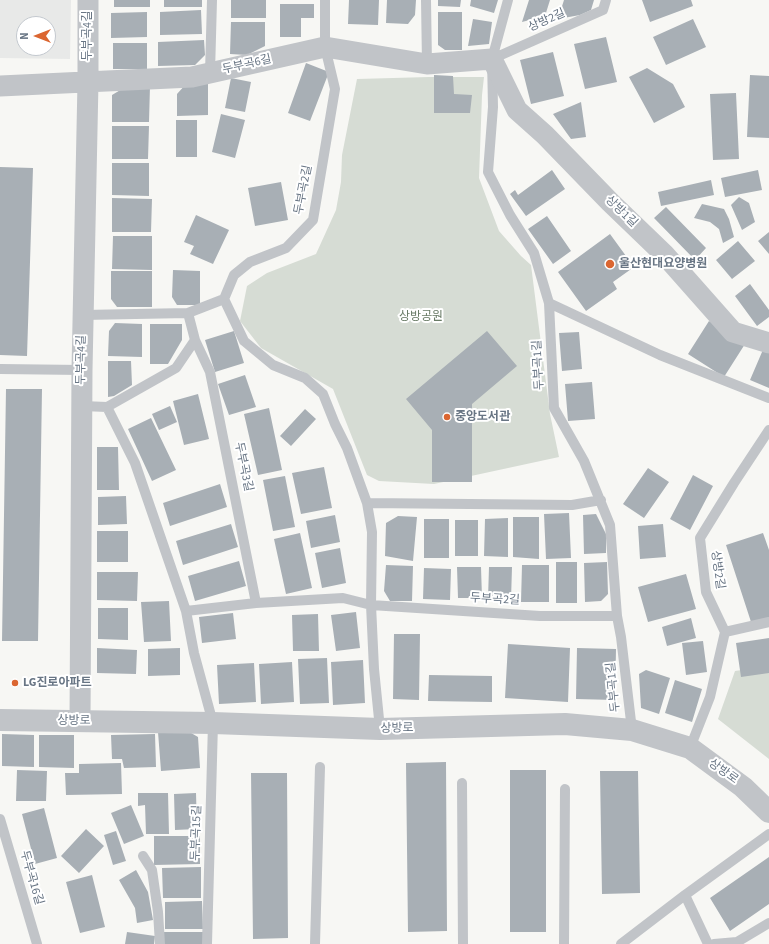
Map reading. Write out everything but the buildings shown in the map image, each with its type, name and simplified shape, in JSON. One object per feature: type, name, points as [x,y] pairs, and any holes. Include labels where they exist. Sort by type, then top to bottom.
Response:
[{"type":"street","name":"두부곡4길","points":[[80,721],[82,370],[88,82],[88,0]]},
{"type":"street","name":"두부곡6길","points":[[0,86],[192,77],[325,47],[427,64],[492,59]]},
{"type":"street","name":"상방1길","points":[[492,59],[517,110],[545,135],[610,202],[664,254],[733,332],[769,343]]},
{"type":"street","name":"상방로","points":[[0,720],[213,723],[380,729],[565,724],[632,730],[690,748],[743,787],[769,812]]},
{"type":"lane","points":[[210,73],[212,0]]},
{"type":"lane","name":"두부곡2길","points":[[224,299],[234,275],[250,262],[286,248],[313,220],[335,89],[325,47],[325,0]]},
{"type":"lane","points":[[426,0],[427,64]]},
{"type":"lane","name":"두부곡1길","points":[[508,0],[492,59],[493,107],[488,172],[510,215],[534,253],[549,303],[554,408],[584,461],[610,524],[617,616],[621,637],[632,730]]},
{"type":"lane","name":"상방2길","points":[[492,59],[603,10],[606,0]]},
{"type":"lane","points":[[83,315],[188,314],[224,299],[244,341],[273,365],[305,378],[323,394],[335,424],[347,448],[367,503],[372,532],[371,605],[374,669],[380,729]]},
{"type":"lane","points":[[549,303],[660,355],[769,398]]},
{"type":"lane","name":"두부곡3길","points":[[188,314],[195,340],[210,372],[256,603]]},
{"type":"lane","points":[[82,406],[107,407],[176,368],[195,340]]},
{"type":"lane","points":[[0,369],[82,370]]},
{"type":"lane","points":[[107,407],[135,464],[186,611],[194,653],[213,723]]},
{"type":"lane","name":"상방2길","points":[[725,632],[706,592],[700,538],[769,430]]},
{"type":"lane","points":[[367,503],[572,505],[601,500]]},
{"type":"lane","points":[[186,611],[256,603],[343,598],[371,605]]},
{"type":"lane","name":"두부곡2길","points":[[371,605],[540,616],[617,616]]},
{"type":"lane","points":[[690,748],[710,697],[725,632],[769,622]]},
{"type":"lane","name":"두부곡15길","points":[[207,944],[213,723]]},
{"type":"lane","points":[[315,944],[320,767]]},
{"type":"lane","points":[[462,783],[463,944]]},
{"type":"lane","points":[[564,944],[565,789]]},
{"type":"lane","name":"두부곡16길","points":[[0,819],[37,944]]},
{"type":"lane","points":[[621,944],[769,834]]},
{"type":"lane","points":[[143,856],[152,870],[158,912],[160,944]]},
{"type":"lane","points":[[685,895],[708,944]]},
{"type":"lane","points":[[714,944],[737,942],[769,923]]},
{"type":"shaded area","points":[[0,0],[71,0],[70,59],[0,58]]},
{"type":"green space","name":"상방공원","points":[[484,77],[479,178],[499,231],[531,265],[550,414],[559,457],[434,484],[379,481],[367,475],[333,389],[261,348],[240,321],[247,286],[267,273],[316,254],[336,210],[341,182],[342,155],[357,79]]},
{"type":"green space","points":[[769,666],[769,759],[718,719],[735,671]]},
{"type":"place","name":"울산현대요양병원","points":[[610,264]]},
{"type":"place","name":"중앙도서관","points":[[447,417]]},
{"type":"place","name":"LG진로아파트","points":[[15,683]]}]
